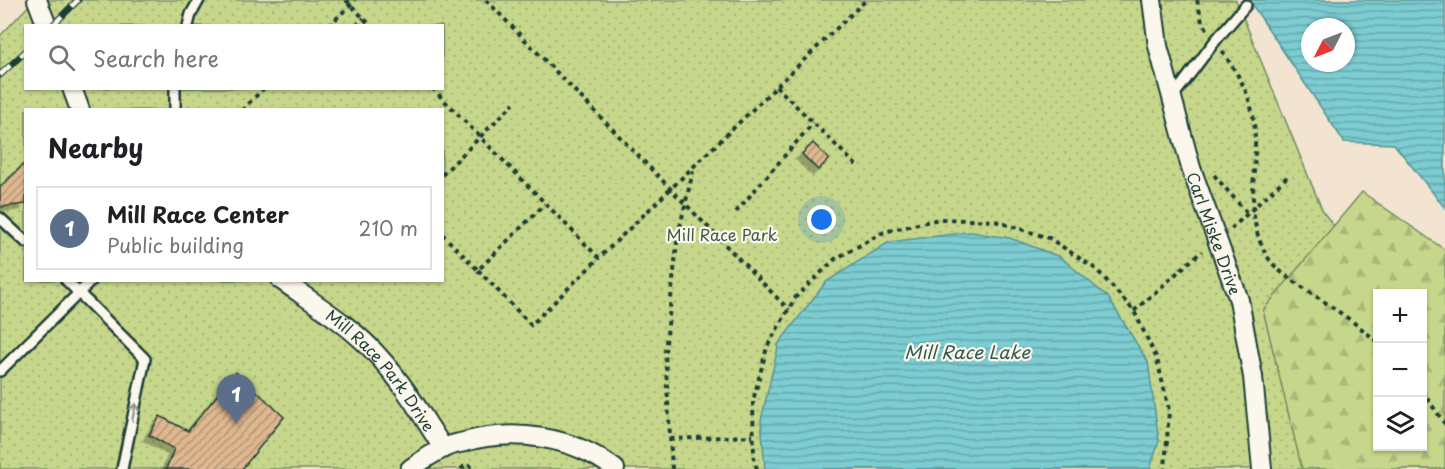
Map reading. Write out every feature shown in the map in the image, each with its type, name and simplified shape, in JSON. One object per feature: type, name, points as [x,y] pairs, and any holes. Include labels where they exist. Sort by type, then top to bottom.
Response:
[{"type":"street","points":[[37,0],[46,24]]},
{"type":"street","name":"Carl Miske Drive","points":[[1152,0],[1158,46],[1191,168],[1239,300],[1253,377],[1262,469]]},
{"type":"street","points":[[73,90],[80,108]]},
{"type":"street","name":"Mill Race Park Drive","points":[[284,282],[358,336],[380,357],[407,392],[443,448]]},
{"type":"street","points":[[410,469],[443,448],[479,438],[516,435],[559,441],[602,459],[615,469]]},
{"type":"lane","points":[[188,24],[199,0]]},
{"type":"lane","points":[[1172,98],[1215,41],[1246,5]]},
{"type":"lane","points":[[175,90],[175,108]]},
{"type":"lane","points":[[0,218],[24,240]]},
{"type":"lane","points":[[68,282],[145,358],[122,469]]},
{"type":"lane","points":[[0,371],[90,282]]},
{"type":"path","points":[[346,0],[369,24]]},
{"type":"path","points":[[331,24],[355,0]]},
{"type":"path","points":[[486,0],[789,310]]},
{"type":"path","points":[[444,236],[531,325],[866,0]]},
{"type":"path","points":[[1197,0],[1202,22],[1243,82],[1253,116],[1256,148],[1255,230],[1266,254],[1275,269],[1312,293],[1376,343]]},
{"type":"path","points":[[358,24],[364,18]]},
{"type":"path","points":[[776,86],[858,167]]},
{"type":"path","points":[[244,108],[262,90]]},
{"type":"path","points":[[434,90],[598,258]]},
{"type":"path","points":[[444,173],[514,103]]},
{"type":"path","points":[[736,212],[813,123]]},
{"type":"path","points":[[672,469],[665,352],[678,235],[694,165]]},
{"type":"path","points":[[477,270],[545,204]]},
{"type":"path","points":[[757,469],[754,458],[753,401],[767,347],[795,298],[835,259],[884,232],[939,219],[995,221],[1049,238],[1096,269],[1134,311],[1157,358],[1169,410],[1165,469]]},
{"type":"path","points":[[1426,397],[1445,424]]},
{"type":"path","points":[[670,439],[753,436]]},
{"type":"path","points":[[461,469],[467,464],[475,469]]},
{"type":"green space","name":"Mill Race Park","points":[[34,0],[1236,0],[1323,212],[1383,289],[1373,289],[1373,451],[1427,451],[1445,469],[0,469],[0,36]]},
{"type":"green space","points":[[1362,192],[1445,250],[1445,469],[1302,469],[1263,310]]},
{"type":"water","points":[[1249,0],[1445,0],[1445,208],[1394,144],[1344,142]]},
{"type":"water","name":"Mill Race Lake","points":[[970,232],[1010,238],[1060,257],[1108,297],[1148,362],[1159,441],[1150,469],[765,469],[761,420],[779,343],[826,282],[889,242]]},
{"type":"building","points":[[813,143],[829,159],[818,170],[802,154]]},
{"type":"building","points":[[24,164],[24,204],[0,207],[0,187]]},
{"type":"building","points":[[236,372],[284,417],[242,469],[166,469],[174,449],[149,435],[160,416],[188,431]]},
{"type":"railway","points":[[54,24],[78,0]]},
{"type":"railway","points":[[0,75],[24,53]]},
{"type":"place","name":"Mill Race Center","points":[[236,424]]}]
